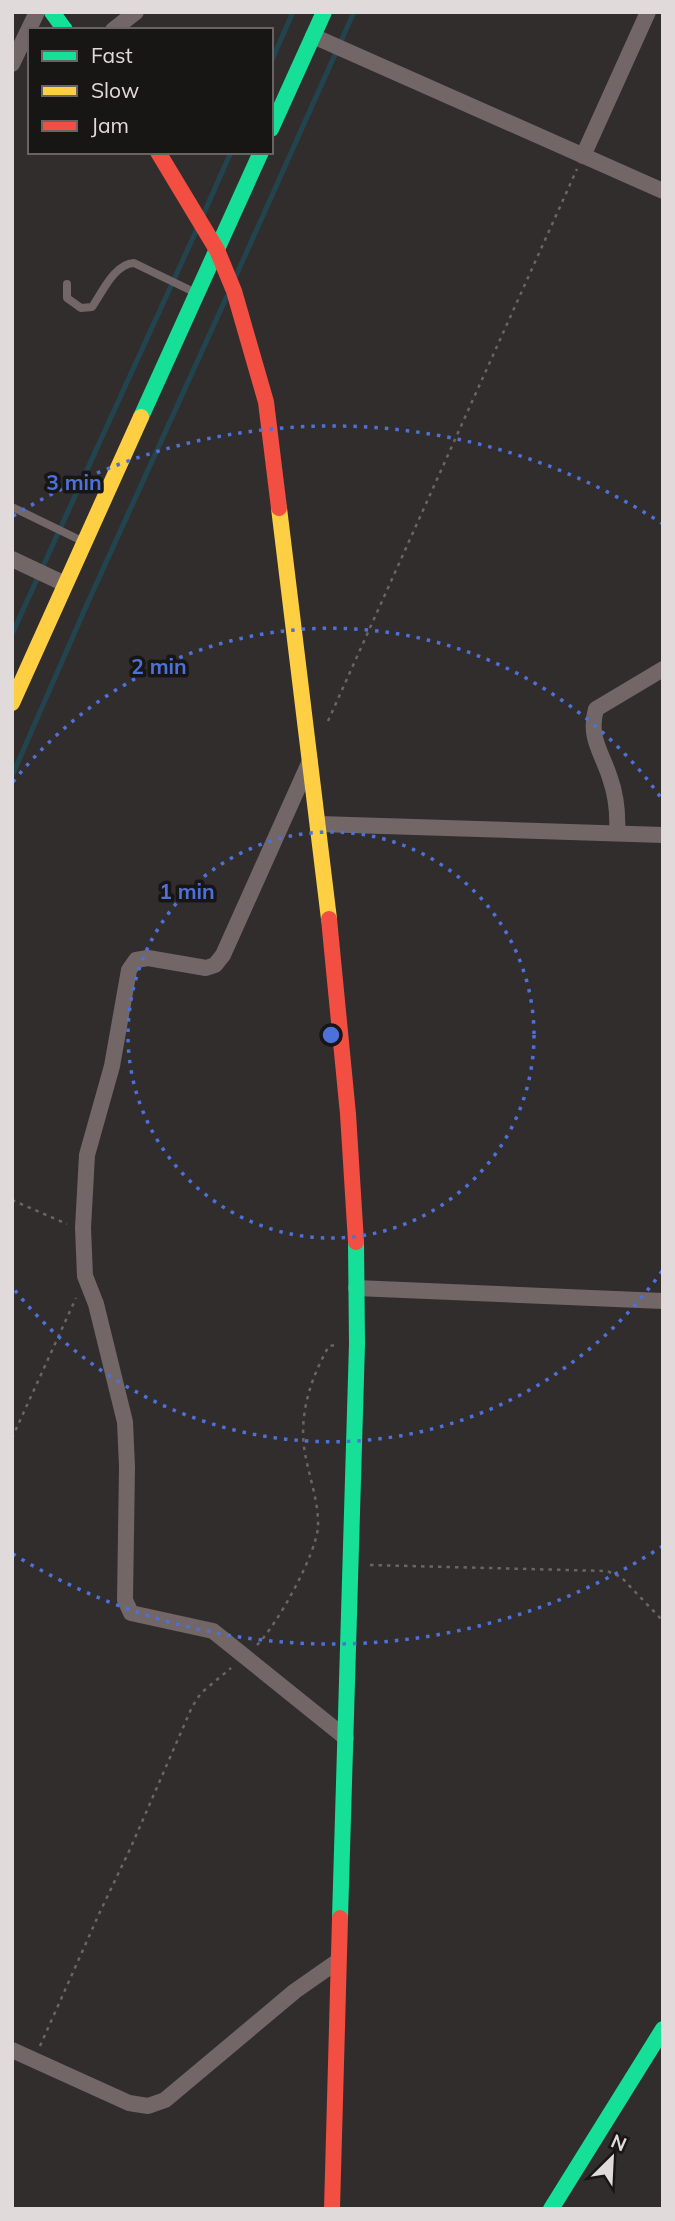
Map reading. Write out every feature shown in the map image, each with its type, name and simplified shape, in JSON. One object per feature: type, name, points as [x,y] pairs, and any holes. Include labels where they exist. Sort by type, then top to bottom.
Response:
[{"type":"street","points":[[29,28],[37,12]]},
{"type":"street","points":[[52,12],[64,28]]},
{"type":"street","points":[[116,28],[136,12]]},
{"type":"street","points":[[273,125],[324,12]]},
{"type":"street","points":[[583,156],[648,12]]},
{"type":"street","points":[[12,64],[28,31]]},
{"type":"street","points":[[313,36],[663,191]]},
{"type":"street","points":[[159,154],[217,250],[234,292],[266,402],[319,824],[348,1114],[357,1259],[357,1344],[332,2209]]},
{"type":"street","points":[[12,702],[260,154]]},
{"type":"street","points":[[12,559],[65,584]]},
{"type":"street","points":[[617,833],[618,818],[611,779],[594,741],[593,721],[596,709],[663,669]]},
{"type":"street","points":[[310,758],[223,956],[215,965],[206,968],[148,958],[136,960],[129,970],[112,1066],[87,1154],[83,1228],[85,1276],[96,1304],[125,1422],[125,1600],[131,1613],[214,1631],[346,1738]]},
{"type":"street","points":[[319,824],[663,835]]},
{"type":"street","points":[[356,1288],[663,1301]]},
{"type":"street","points":[[12,2050],[129,2103],[148,2106],[165,2100],[295,1991],[338,1961]]},
{"type":"street","points":[[551,2209],[663,2029]]},
{"type":"lane","points":[[67,284],[68,298],[82,308],[92,307],[120,268],[134,263],[197,293]]},
{"type":"lane","points":[[12,507],[84,542]]},
{"type":"path","points":[[328,721],[583,156]]},
{"type":"path","points":[[12,1200],[83,1228]]},
{"type":"path","points":[[12,1438],[85,1276]]},
{"type":"path","points":[[33,2059],[192,1707],[201,1693],[266,1636],[286,1604],[312,1550],[318,1528],[302,1431],[305,1408],[316,1369],[329,1346],[357,1344]]},
{"type":"path","points":[[352,1565],[607,1571],[621,1577],[663,1621]]},
{"type":"waterway","points":[[273,57],[293,12]]},
{"type":"waterway","points":[[235,278],[354,12]]},
{"type":"waterway","points":[[204,213],[230,154]]},
{"type":"waterway","points":[[12,634],[197,229]]},
{"type":"waterway","points":[[12,776],[227,296]]},
{"type":"traffic: fast","points":[[52,12],[64,28]]},
{"type":"traffic: fast","points":[[273,125],[324,12]]},
{"type":"traffic: fast","points":[[141,417],[260,154]]},
{"type":"traffic: fast","points":[[340,1918],[357,1344],[356,1242]]},
{"type":"traffic: fast","points":[[551,2209],[663,2029]]},
{"type":"traffic: slow","points":[[12,703],[141,417]]},
{"type":"traffic: slow","points":[[279,508],[329,919]]},
{"type":"traffic: jam","points":[[159,154],[217,250],[234,291],[266,402],[279,508]]},
{"type":"traffic: jam","points":[[329,919],[348,1114],[356,1242]]},
{"type":"traffic: jam","points":[[332,2209],[340,1918]]}]
